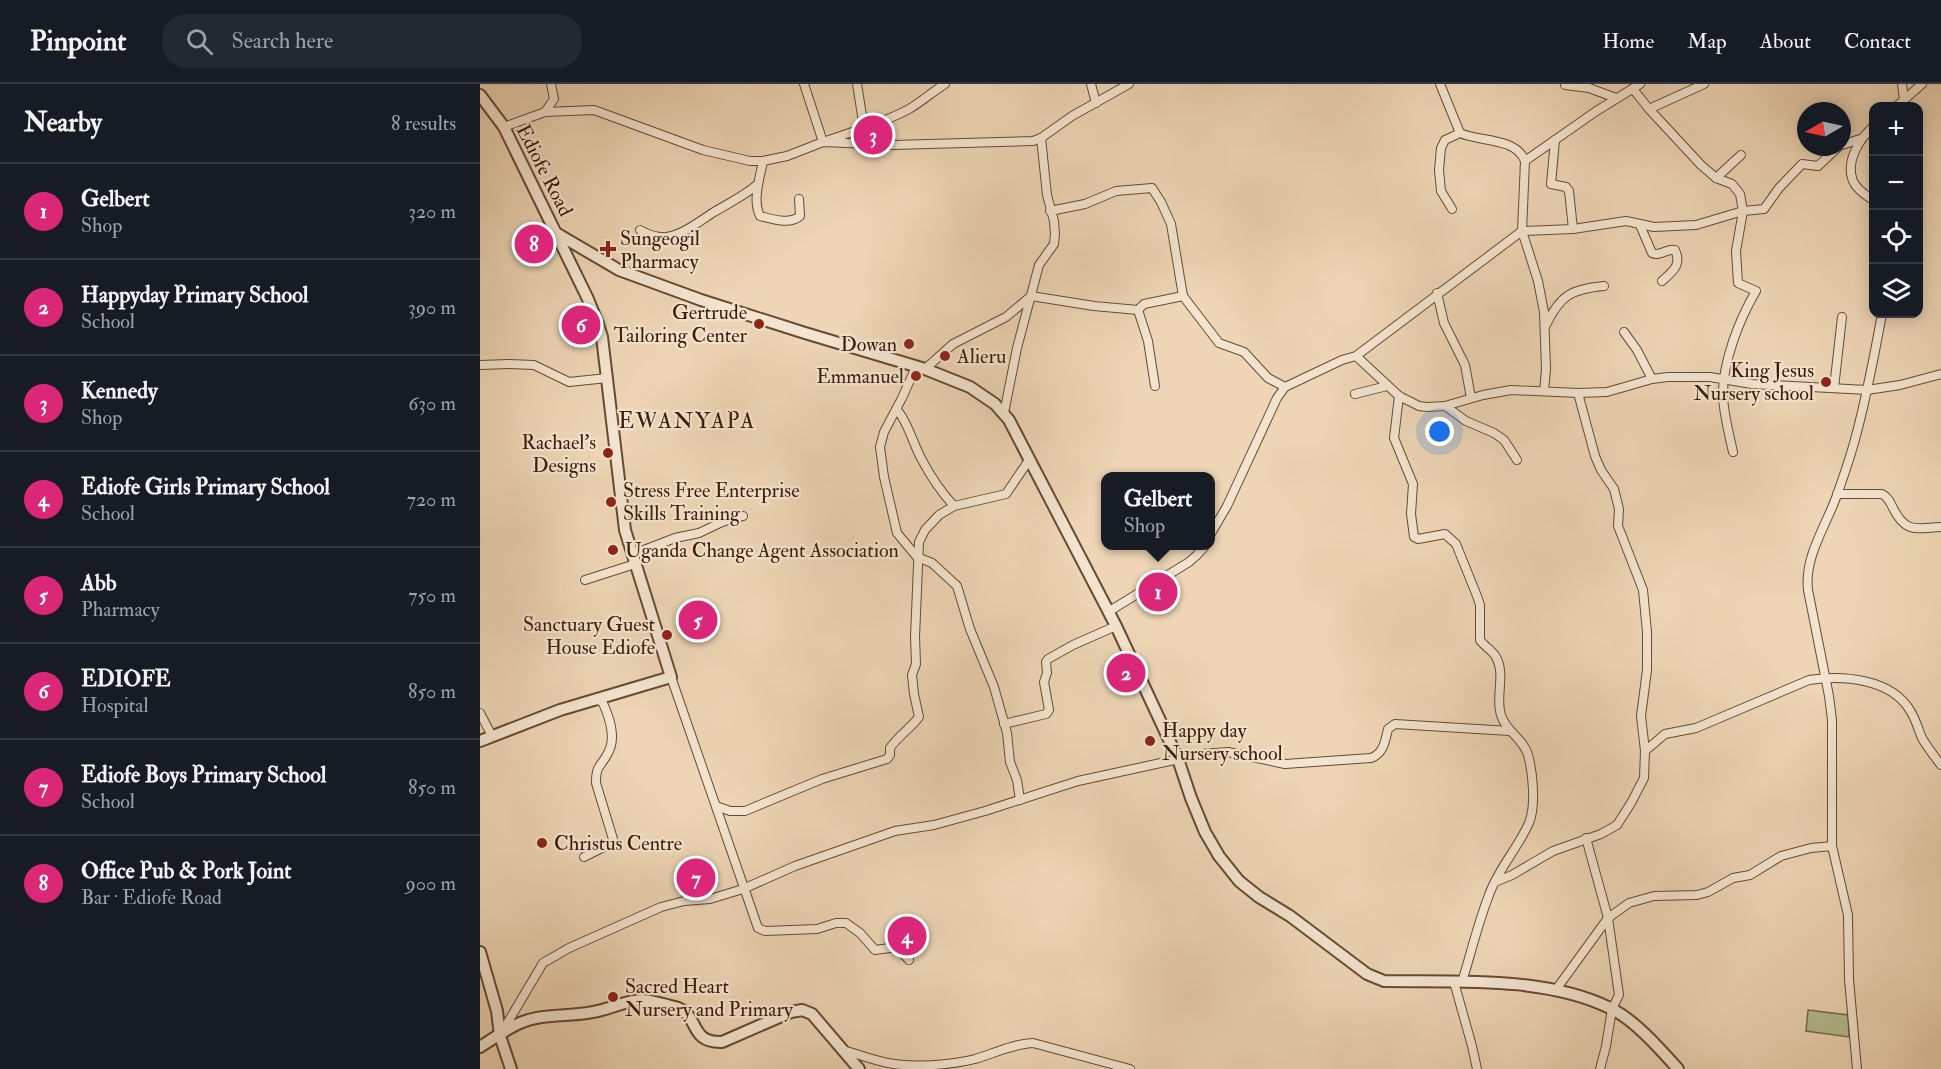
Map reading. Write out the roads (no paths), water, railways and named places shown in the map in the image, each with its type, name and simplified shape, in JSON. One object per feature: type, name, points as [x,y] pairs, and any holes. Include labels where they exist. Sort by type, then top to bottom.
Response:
[{"type":"street","points":[[545,112],[554,99],[550,84]]},
{"type":"street","points":[[804,84],[823,142]]},
{"type":"street","points":[[857,84],[867,143]]},
{"type":"street","points":[[504,127],[545,112],[594,111],[703,150],[737,159],[763,161],[787,156],[886,120],[910,108],[945,84]]},
{"type":"street","points":[[1091,84],[1096,103]]},
{"type":"street","points":[[823,142],[893,145],[1026,142],[1041,138],[1072,116],[1129,84]]},
{"type":"street","points":[[1440,84],[1460,133]]},
{"type":"street","points":[[1649,109],[1704,84]]},
{"type":"street","points":[[1901,102],[1902,84]]},
{"type":"street","points":[[1902,102],[1922,84]]},
{"type":"street","points":[[1565,85],[1596,90],[1616,98]]},
{"type":"street","points":[[1525,161],[1616,98],[1637,87],[1649,109],[1701,165],[1716,178],[1728,181],[1740,194],[1743,211],[1736,251],[1738,283],[1756,291],[1748,304],[1734,339],[1725,379],[1724,402],[1733,452]]},
{"type":"street","name":"Ediofe Road","points":[[480,95],[504,127],[598,324],[607,378],[622,515],[633,559],[671,677]]},
{"type":"street","points":[[1851,142],[1860,139],[1869,131]]},
{"type":"street","points":[[1452,209],[1441,191],[1439,170],[1441,148],[1445,140],[1460,133],[1515,149],[1523,157],[1525,161],[1522,231],[1538,281],[1545,326],[1544,391]]},
{"type":"street","points":[[1004,413],[1009,382],[1039,265],[1054,244],[1055,234],[1047,195],[1041,138]]},
{"type":"street","points":[[1860,139],[1852,165],[1853,180],[1869,197]]},
{"type":"street","points":[[1555,140],[1551,184],[1566,187],[1569,191],[1574,229]]},
{"type":"street","points":[[1716,178],[1741,155]]},
{"type":"street","points":[[1215,526],[1227,506],[1277,398],[1285,387],[1342,360],[1356,356],[1522,231],[1574,229],[1626,221],[1654,227],[1696,225],[1743,211],[1764,208],[1802,164],[1818,166],[1829,156]]},
{"type":"street","points":[[763,161],[758,184],[760,216],[785,221],[796,220],[801,210],[799,199]]},
{"type":"street","points":[[640,230],[649,236],[668,237],[742,198],[758,184]]},
{"type":"street","points":[[1050,211],[1085,204],[1116,191],[1152,188],[1171,224],[1183,296],[1219,343],[1244,352],[1268,378],[1285,387]]},
{"type":"street","points":[[1640,225],[1652,253],[1657,254],[1672,249],[1678,257],[1676,268],[1662,281]]},
{"type":"street","points":[[556,233],[619,270],[765,321],[921,368],[970,387],[995,404],[1009,420],[1116,627],[1178,759],[1205,832],[1219,856],[1239,881],[1367,974],[1384,981],[1505,983],[1586,998],[1612,1009],[1647,1037],[1678,1069]]},
{"type":"street","points":[[1545,326],[1553,308],[1576,290],[1604,286]]},
{"type":"street","points":[[1437,293],[1444,324],[1465,365],[1472,398]]},
{"type":"street","points":[[1020,800],[994,687],[970,629],[957,586],[932,563],[917,557],[897,533],[884,477],[880,447],[884,432],[921,368],[953,344],[1006,317],[1031,296],[1138,310]]},
{"type":"street","points":[[1138,310],[1144,304],[1183,296]]},
{"type":"street","points":[[1138,310],[1148,341],[1155,386]]},
{"type":"street","points":[[1834,388],[1842,317]]},
{"type":"street","points":[[1857,1069],[1849,979],[1848,915],[1832,846],[1832,720],[1807,574],[1810,559],[1837,494],[1854,442],[1881,318]]},
{"type":"street","points":[[1624,332],[1638,350],[1652,379]]},
{"type":"street","points":[[1356,356],[1399,396],[1419,406],[1445,406],[1502,391],[1578,393],[1615,391],[1652,379],[1688,375],[1752,384],[1867,390],[1900,385],[1941,374]]},
{"type":"street","points":[[480,365],[534,366],[569,382],[607,378]]},
{"type":"street","points":[[1355,394],[1387,386]]},
{"type":"street","points":[[1494,883],[1553,851],[1609,830],[1621,820],[1644,778],[1645,751],[1641,716],[1647,670],[1646,606],[1643,590],[1618,526],[1620,516],[1614,489],[1595,456],[1578,393]]},
{"type":"street","points":[[1399,396],[1394,438],[1413,484],[1411,514],[1414,537],[1418,540],[1445,534],[1456,544],[1480,605],[1480,640],[1493,653],[1498,664],[1501,683],[1499,707],[1502,718],[1510,731],[1525,745],[1532,774],[1532,807],[1529,822],[1494,883],[1458,982],[1477,1069]]},
{"type":"street","points":[[1445,406],[1466,421],[1504,440],[1517,460]]},
{"type":"street","points":[[897,410],[903,416],[921,459],[940,491],[954,506]]},
{"type":"street","points":[[716,806],[730,811],[745,811],[822,780],[887,759],[893,744],[919,717],[912,675],[916,664],[919,542],[925,530],[939,515],[954,506],[1003,496],[1029,460]]},
{"type":"street","points":[[1837,494],[1882,494],[1887,497],[1905,526],[1911,528],[1941,526]]},
{"type":"street","points":[[585,580],[675,538],[699,533],[722,522],[743,516]]},
{"type":"street","points":[[1108,612],[1189,562],[1201,550]]},
{"type":"street","points":[[1004,724],[1046,714],[1048,710],[1044,682],[1048,659],[1073,645],[1116,627]]},
{"type":"street","points":[[480,741],[591,700],[671,677],[743,889],[760,930],[817,929],[836,923],[846,923],[860,933],[876,950],[897,947],[909,960]]},
{"type":"street","points":[[1645,751],[1665,735],[1696,728],[1799,684],[1826,678],[1868,682],[1897,696],[1912,713],[1922,738],[1941,765]]},
{"type":"street","points":[[584,857],[610,844],[612,839],[596,783],[596,774],[597,768],[610,751],[612,735],[602,701],[591,700]]},
{"type":"street","points":[[480,712],[492,736]]},
{"type":"street","points":[[500,1036],[543,963],[569,948],[661,907],[710,899],[743,889],[795,866],[896,831],[934,825],[1078,781],[1202,754],[1228,752],[1285,764],[1371,758],[1382,751],[1388,729],[1395,724],[1510,731]]},
{"type":"street","points":[[1586,838],[1608,918],[1619,995],[1612,1009],[1600,1069]]},
{"type":"street","points":[[1555,991],[1608,918],[1637,900],[1708,892],[1733,878],[1750,875],[1781,856],[1811,848],[1832,846]]},
{"type":"street","points":[[480,952],[497,1011],[500,1036],[511,1069]]},
{"type":"street","points":[[480,1047],[528,1020],[584,1014],[641,1000],[679,1009],[686,1013],[701,1037],[711,1042],[723,1042],[791,1012],[802,1010],[812,1014],[859,1069]]},
{"type":"street","points":[[843,1050],[900,1065],[928,1064],[975,1059],[1018,1044],[1033,1043],[1130,1069]]},
{"type":"place","name":"Kennedy","points":[[873,135]]},
{"type":"place","name":"Office Pub & Pork Joint","points":[[534,244]]},
{"type":"place","name":"Sungeogil Pharmacy","points":[[608,249]]},
{"type":"place","name":"Gertrude Tailoring Center","points":[[759,324]]},
{"type":"place","name":"EDIOFE","points":[[581,325]]},
{"type":"place","name":"Dowan","points":[[909,344]]},
{"type":"place","name":"Alieru","points":[[945,356]]},
{"type":"place","name":"Emmanuel","points":[[916,376]]},
{"type":"place","name":"King Jesus Nursery school","points":[[1826,382]]},
{"type":"place","name":"Rachael's Designs","points":[[608,453]]},
{"type":"place","name":"Stress Free Enterprise Skills Training","points":[[611,502]]},
{"type":"place","name":"Uganda Change Agent Association","points":[[613,550]]},
{"type":"place","name":"Gelbert","points":[[1158,592]]},
{"type":"place","name":"Abb","points":[[698,620]]},
{"type":"place","name":"Sanctuary Guest House Ediofe","points":[[667,635]]},
{"type":"place","name":"Happyday Primary School","points":[[1126,673]]},
{"type":"place","name":"Happy day Nursery school","points":[[1150,741]]},
{"type":"place","name":"Christus Centre","points":[[542,843]]},
{"type":"place","name":"Ediofe Boys Primary School","points":[[696,878]]},
{"type":"place","name":"Ediofe Girls Primary School","points":[[907,936]]},
{"type":"place","name":"Sacred Heart Nursery and Primary","points":[[613,997]]},
{"type":"district","name":"EWANYAPA","points":[[687,420]]}]
